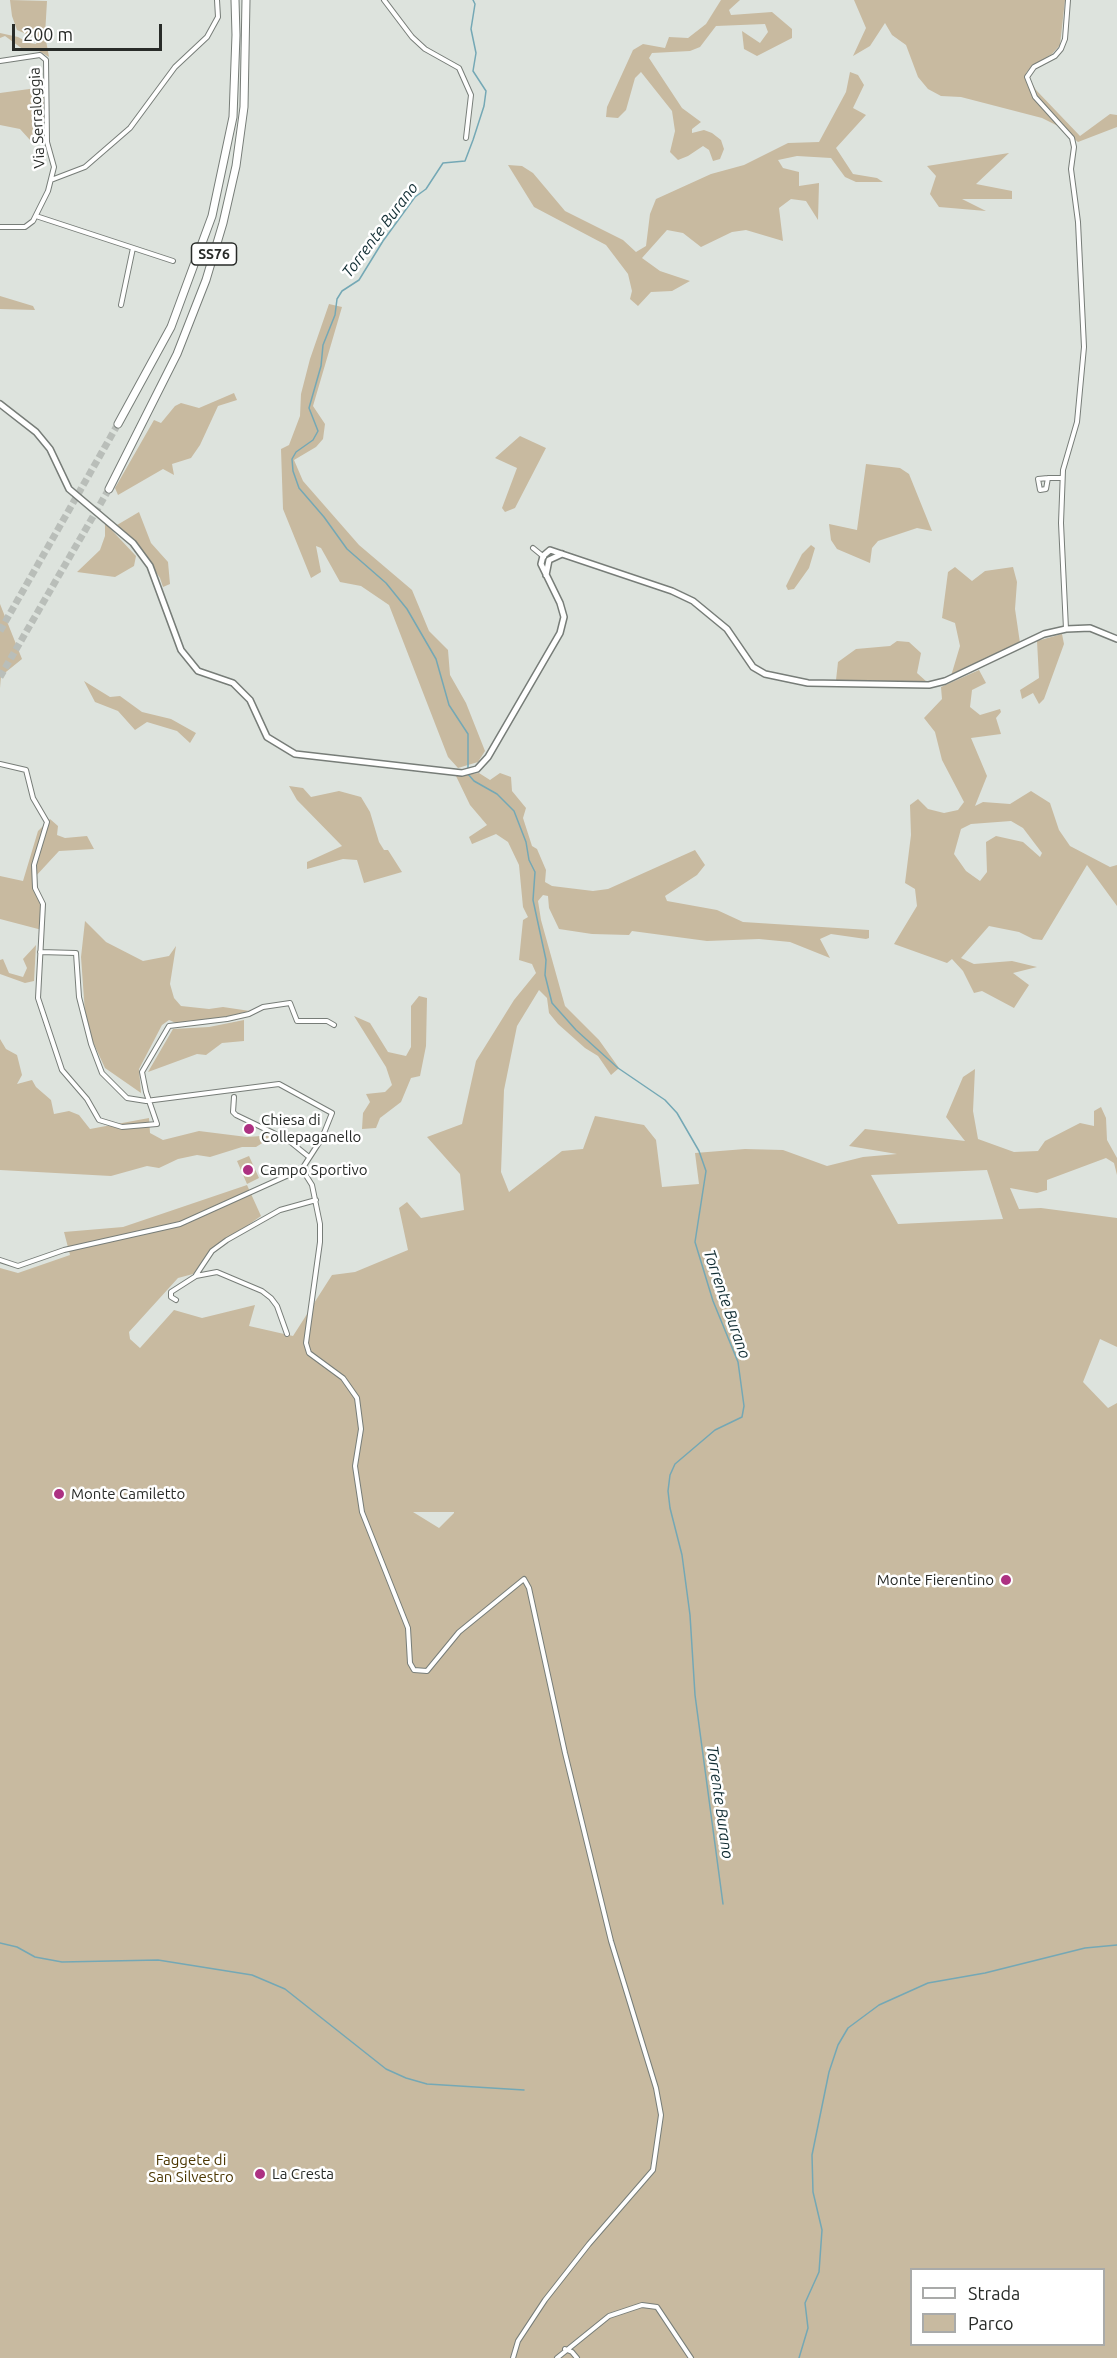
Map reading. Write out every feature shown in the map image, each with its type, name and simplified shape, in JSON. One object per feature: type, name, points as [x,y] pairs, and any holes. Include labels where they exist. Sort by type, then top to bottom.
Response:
[{"type":"highway","name":"SS76","points":[[118,424],[171,327],[213,216],[232,117],[236,55],[235,0]]},
{"type":"highway","name":"SS76","points":[[109,489],[177,354],[206,280],[223,223],[236,165],[244,107],[246,0]]},
{"type":"main road","points":[[0,404],[36,432],[50,449],[69,489],[133,543],[150,566],[181,650],[198,671],[233,683],[250,700],[267,737],[295,754],[462,773],[477,769],[488,757],[560,633],[564,617],[541,564],[543,556],[550,550],[672,591],[693,601],[727,629],[753,667],[765,674],[808,683],[929,686],[977,667],[1044,634],[1066,629],[1090,628],[1117,639]]},
{"type":"main road","points":[[546,575],[549,560],[555,555],[563,554]]},
{"type":"street","points":[[51,180],[85,167],[130,128],[175,67],[207,37],[218,17],[218,0]]},
{"type":"street","points":[[384,0],[412,37],[434,55],[454,63],[466,79],[471,106],[466,138]]},
{"type":"street","points":[[1066,629],[1061,523],[1062,478],[1077,422],[1084,347],[1078,222],[1071,169],[1074,147],[1072,138],[1035,97],[1027,77],[1034,67],[1055,56],[1061,49],[1065,39],[1068,0]]},
{"type":"street","name":"Via Serraloggia","points":[[0,61],[40,55],[46,60],[47,142],[54,167],[36,216]]},
{"type":"street","points":[[0,227],[25,227],[36,216],[173,261]]},
{"type":"street","points":[[121,305],[133,248]]},
{"type":"street","points":[[1048,478],[1062,478]]},
{"type":"street","points":[[533,548],[549,560]]},
{"type":"street","points":[[0,764],[26,770],[33,798],[47,822],[34,865],[35,888],[44,904],[38,998],[62,1070],[87,1099],[99,1120],[122,1127],[157,1125],[142,1072],[169,1026],[227,1019],[263,1007],[290,1003],[297,1021],[327,1021],[334,1025]]},
{"type":"street","points":[[0,1260],[18,1266],[64,1250],[180,1224],[302,1168],[322,1138],[332,1113],[279,1084],[149,1101],[127,1098],[102,1073],[91,1044],[79,997],[76,953],[40,952]]},
{"type":"street","points":[[234,1098],[233,1112],[236,1115],[288,1140],[309,1157]]},
{"type":"street","points":[[302,1168],[312,1185],[316,1200],[320,1242],[306,1343],[309,1353],[343,1378],[357,1398],[361,1429],[355,1466],[362,1512],[408,1628],[410,1663],[414,1670],[427,1671],[459,1632],[524,1580],[529,1588],[565,1753],[611,1941],[649,2062],[661,2115],[653,2170],[589,2244],[545,2300],[518,2341],[513,2358]]},
{"type":"street","points":[[196,1276],[205,1260],[227,1240],[280,1210],[316,1200]]},
{"type":"street","points":[[176,1300],[171,1297],[171,1292],[196,1276],[217,1272],[262,1291],[277,1306],[287,1334]]},
{"type":"street","points":[[557,2358],[565,2349],[620,2311],[652,2305],[667,2319],[691,2358]]},
{"type":"street","points":[[565,2349],[577,2358]]},
{"type":"green space","points":[[10,0],[47,1],[45,35],[49,57],[39,51],[24,50],[5,36],[0,38],[0,33],[36,44],[38,39],[17,30]]},
{"type":"green space","points":[[721,0],[740,0],[729,10],[731,15],[772,12],[792,29],[792,38],[757,56],[744,49],[742,31],[760,43],[768,32],[765,24],[716,26],[700,47],[690,51],[652,53],[649,58],[682,108],[701,122],[692,129],[692,133],[704,130],[712,133],[721,140],[724,149],[720,159],[713,161],[709,150],[703,146],[678,160],[670,152],[675,131],[672,111],[641,72],[635,78],[626,110],[618,118],[606,117],[607,107],[633,50],[643,44],[665,48],[669,37],[688,38],[706,24]]},
{"type":"green space","points":[[854,0],[1065,0],[1060,45],[1052,54],[1031,67],[1026,73],[1036,90],[1080,136],[1110,114],[1117,115],[1117,127],[1078,142],[1060,127],[1042,118],[961,97],[941,96],[928,89],[918,77],[906,45],[892,35],[885,23],[870,46],[853,56],[866,28]]},
{"type":"green space","points":[[850,72],[858,75],[864,85],[853,108],[866,115],[836,148],[853,174],[877,178],[883,182],[856,182],[845,177],[831,158],[797,156],[778,160],[783,168],[799,172],[799,186],[819,183],[818,220],[806,201],[791,199],[779,208],[783,241],[746,230],[732,232],[701,247],[683,233],[667,230],[642,258],[660,271],[690,281],[672,291],[651,292],[638,306],[630,299],[632,291],[628,274],[606,245],[534,207],[508,165],[522,166],[533,173],[565,211],[623,240],[636,252],[646,246],[650,214],[656,199],[711,174],[744,165],[788,143],[819,142],[846,92]]},
{"type":"green space","points":[[44,87],[44,139],[41,142],[30,140],[20,129],[0,125],[0,93]]},
{"type":"green space","points":[[1009,153],[976,184],[1012,191],[1012,199],[962,199],[986,211],[939,207],[930,194],[936,176],[927,166]]},
{"type":"green space","points":[[0,296],[33,306],[35,310],[0,309]]},
{"type":"green space","points":[[329,304],[342,307],[313,406],[325,424],[323,439],[316,447],[294,460],[303,481],[359,545],[412,590],[429,631],[448,650],[450,675],[466,703],[485,751],[478,762],[458,768],[448,757],[389,605],[361,586],[340,582],[321,548],[316,546],[321,572],[311,578],[283,509],[281,449],[289,445],[300,416],[301,394],[310,359]]},
{"type":"green space","points":[[234,393],[237,400],[218,406],[200,445],[191,458],[172,464],[174,475],[163,469],[118,495],[115,488],[154,420],[161,423],[175,406],[181,403],[199,408]]},
{"type":"green space","points":[[520,436],[546,448],[515,508],[505,512],[502,508],[517,468],[495,458]]},
{"type":"green space","points":[[866,464],[900,468],[909,474],[932,531],[917,528],[878,541],[872,548],[870,563],[837,549],[831,540],[829,524],[857,530]]},
{"type":"green space","points":[[139,512],[151,543],[168,562],[170,584],[163,587],[160,578],[135,541],[117,525]]},
{"type":"green space","points":[[105,523],[136,556],[134,566],[115,577],[77,572],[100,550],[105,536]]},
{"type":"green space","points":[[811,545],[815,548],[809,568],[794,589],[788,590],[786,586],[802,554]]},
{"type":"green space","points":[[955,567],[972,581],[985,571],[1013,567],[1017,582],[1015,609],[1020,643],[951,676],[960,646],[955,623],[942,618],[948,572]]},
{"type":"green space","points":[[0,604],[22,659],[1,676],[0,688]]},
{"type":"green space","points":[[1062,634],[1064,644],[1044,699],[1039,704],[1033,693],[1022,699],[1020,690],[1039,678],[1037,641]]},
{"type":"green space","points":[[897,641],[909,642],[921,653],[917,673],[927,682],[836,680],[838,662],[856,649],[890,646]]},
{"type":"green space","points":[[979,670],[986,683],[972,690],[970,707],[980,715],[1000,709],[1001,712],[996,718],[1001,734],[971,738],[987,776],[975,806],[983,802],[1010,804],[1031,791],[1050,803],[1059,830],[1070,846],[1110,867],[1117,865],[1117,906],[1087,865],[1042,940],[1033,939],[1019,932],[989,926],[961,958],[974,964],[1012,961],[1037,967],[1013,973],[1029,985],[1014,1008],[982,991],[974,993],[963,971],[952,959],[947,963],[894,944],[917,906],[915,889],[905,883],[911,835],[910,805],[918,799],[928,809],[944,813],[958,810],[964,802],[942,760],[935,732],[924,718],[942,699],[941,687]],"holes":[[[1011,821],[1023,828],[1042,853],[1040,857],[1023,842],[996,836],[986,842],[987,872],[980,881],[966,871],[954,854],[961,829],[971,824]]]},
{"type":"green space","points":[[84,681],[110,697],[120,696],[142,712],[171,719],[196,733],[190,743],[177,731],[147,722],[135,730],[118,711],[95,702]]},
{"type":"green space","name":"Faggete di San Silvestro","points":[[479,773],[490,780],[500,773],[511,777],[512,791],[526,808],[523,818],[532,846],[537,849],[546,870],[545,882],[552,886],[593,891],[608,889],[695,850],[705,865],[697,875],[665,896],[667,901],[717,910],[743,922],[869,930],[869,938],[866,939],[831,934],[820,939],[830,958],[790,942],[759,939],[707,941],[632,931],[629,935],[592,934],[559,929],[549,908],[548,896],[543,895],[538,901],[541,920],[565,1006],[599,1040],[619,1068],[611,1075],[598,1056],[585,1048],[558,1024],[549,1013],[547,998],[539,990],[517,1026],[504,1090],[501,1172],[509,1192],[562,1151],[583,1149],[595,1116],[644,1125],[656,1140],[662,1187],[699,1184],[695,1153],[745,1149],[783,1150],[827,1166],[863,1157],[897,1154],[849,1146],[865,1129],[965,1141],[946,1117],[963,1077],[975,1069],[973,1111],[978,1139],[1014,1152],[1038,1151],[1045,1141],[1080,1123],[1094,1126],[1094,1111],[1101,1107],[1106,1118],[1107,1140],[1117,1158],[1117,1175],[1114,1163],[1106,1158],[1047,1180],[1047,1190],[1037,1193],[1010,1188],[1019,1209],[1041,1208],[1117,1218],[1117,1347],[1100,1339],[1083,1382],[1108,1408],[1117,1403],[1117,2358],[0,2358],[0,1268],[18,1273],[70,1255],[64,1232],[123,1227],[247,1185],[261,1216],[211,1251],[193,1274],[178,1278],[129,1332],[130,1339],[140,1348],[174,1310],[202,1318],[255,1305],[249,1326],[293,1336],[332,1275],[355,1272],[408,1250],[399,1208],[407,1202],[421,1218],[464,1210],[460,1174],[427,1137],[462,1124],[476,1061],[514,1000],[536,973],[532,964],[519,960],[523,920],[528,917],[523,907],[519,865],[508,842],[496,834],[472,844],[469,837],[487,825],[470,805],[456,776]],"holes":[[[987,1170],[1003,1219],[898,1224],[871,1175]],[[413,1512],[454,1512],[454,1513],[439,1528]]]},
{"type":"green space","points":[[289,786],[303,788],[311,797],[339,791],[361,797],[370,812],[379,842],[384,850],[388,850],[402,872],[364,883],[357,860],[343,859],[307,869],[307,862],[342,846],[297,800]]},
{"type":"green space","points":[[50,819],[58,826],[57,835],[65,838],[87,836],[94,849],[59,851],[35,877],[43,912],[42,930],[0,919],[0,876],[23,881],[38,831]]},
{"type":"green space","points":[[85,921],[106,942],[143,961],[169,956],[176,946],[170,984],[174,998],[181,1006],[209,1009],[223,1007],[250,1011],[225,1017],[176,1023],[169,1020],[162,1025],[139,1069],[141,1093],[105,1068],[86,1027],[81,957]]},
{"type":"green space","points":[[36,945],[34,981],[25,983],[0,974],[0,960],[3,959],[9,973],[23,977],[27,968],[23,959]]},
{"type":"green space","points":[[419,996],[427,998],[426,1046],[420,1076],[411,1078],[401,1102],[380,1118],[376,1128],[362,1129],[363,1113],[370,1102],[366,1094],[385,1092],[392,1085],[386,1067],[354,1016],[370,1023],[388,1052],[406,1056],[411,1047],[411,1006]]},
{"type":"green space","points":[[244,1020],[244,1041],[222,1043],[206,1055],[197,1054],[148,1072],[173,1029],[209,1027]]},
{"type":"green space","points":[[0,1039],[6,1049],[17,1055],[22,1075],[17,1084],[32,1080],[36,1087],[51,1100],[54,1114],[69,1111],[79,1115],[90,1129],[149,1118],[150,1133],[163,1140],[199,1131],[247,1137],[275,1135],[256,1147],[242,1147],[210,1157],[197,1155],[178,1159],[159,1168],[147,1166],[111,1176],[0,1170]]},
{"type":"green space","name":"Campo Sportivo","points":[[249,1156],[259,1178],[247,1184],[237,1161]]},
{"type":"waterway","name":"Torrente Burano","points":[[473,0],[475,4],[471,29],[476,53],[473,71],[486,91],[484,106],[465,161],[443,163],[426,189],[415,197],[383,241],[359,280],[342,291],[337,299],[335,315],[323,345],[321,366],[309,408],[318,431],[313,440],[296,452],[292,459],[293,471],[299,488],[347,549],[386,583],[407,609],[436,659],[449,705],[468,734],[468,774],[474,781],[497,794],[514,811],[535,872],[533,900],[546,960],[545,975],[552,1003],[576,1030],[618,1068],[665,1100],[677,1113],[699,1151],[706,1171],[695,1242],[713,1301],[738,1362],[744,1406],[742,1417],[715,1430],[675,1464],[670,1475],[668,1491],[682,1555],[690,1615],[695,1695],[723,1904]]},
{"type":"waterway","points":[[0,1943],[17,1947],[35,1957],[62,1962],[158,1960],[252,1975],[285,1989],[386,2069],[406,2078],[427,2084],[524,2090]]},
{"type":"waterway","points":[[799,2358],[808,2328],[805,2303],[819,2272],[822,2230],[813,2192],[812,2155],[829,2072],[838,2045],[848,2028],[879,2005],[928,1983],[985,1973],[1085,1948],[1117,1945]]},
{"type":"tunnel","points":[[0,631],[118,424]]},
{"type":"tunnel","points":[[0,677],[109,489]]},
{"type":"place","name":"Chiesa di Collepaganello","points":[[249,1129]]},
{"type":"place","name":"Campo Sportivo","points":[[248,1170]]},
{"type":"place","name":"Monte Camiletto","points":[[59,1494]]},
{"type":"place","name":"Monte Fierentino","points":[[1006,1580]]},
{"type":"place","name":"La Cresta","points":[[260,2174]]}]
